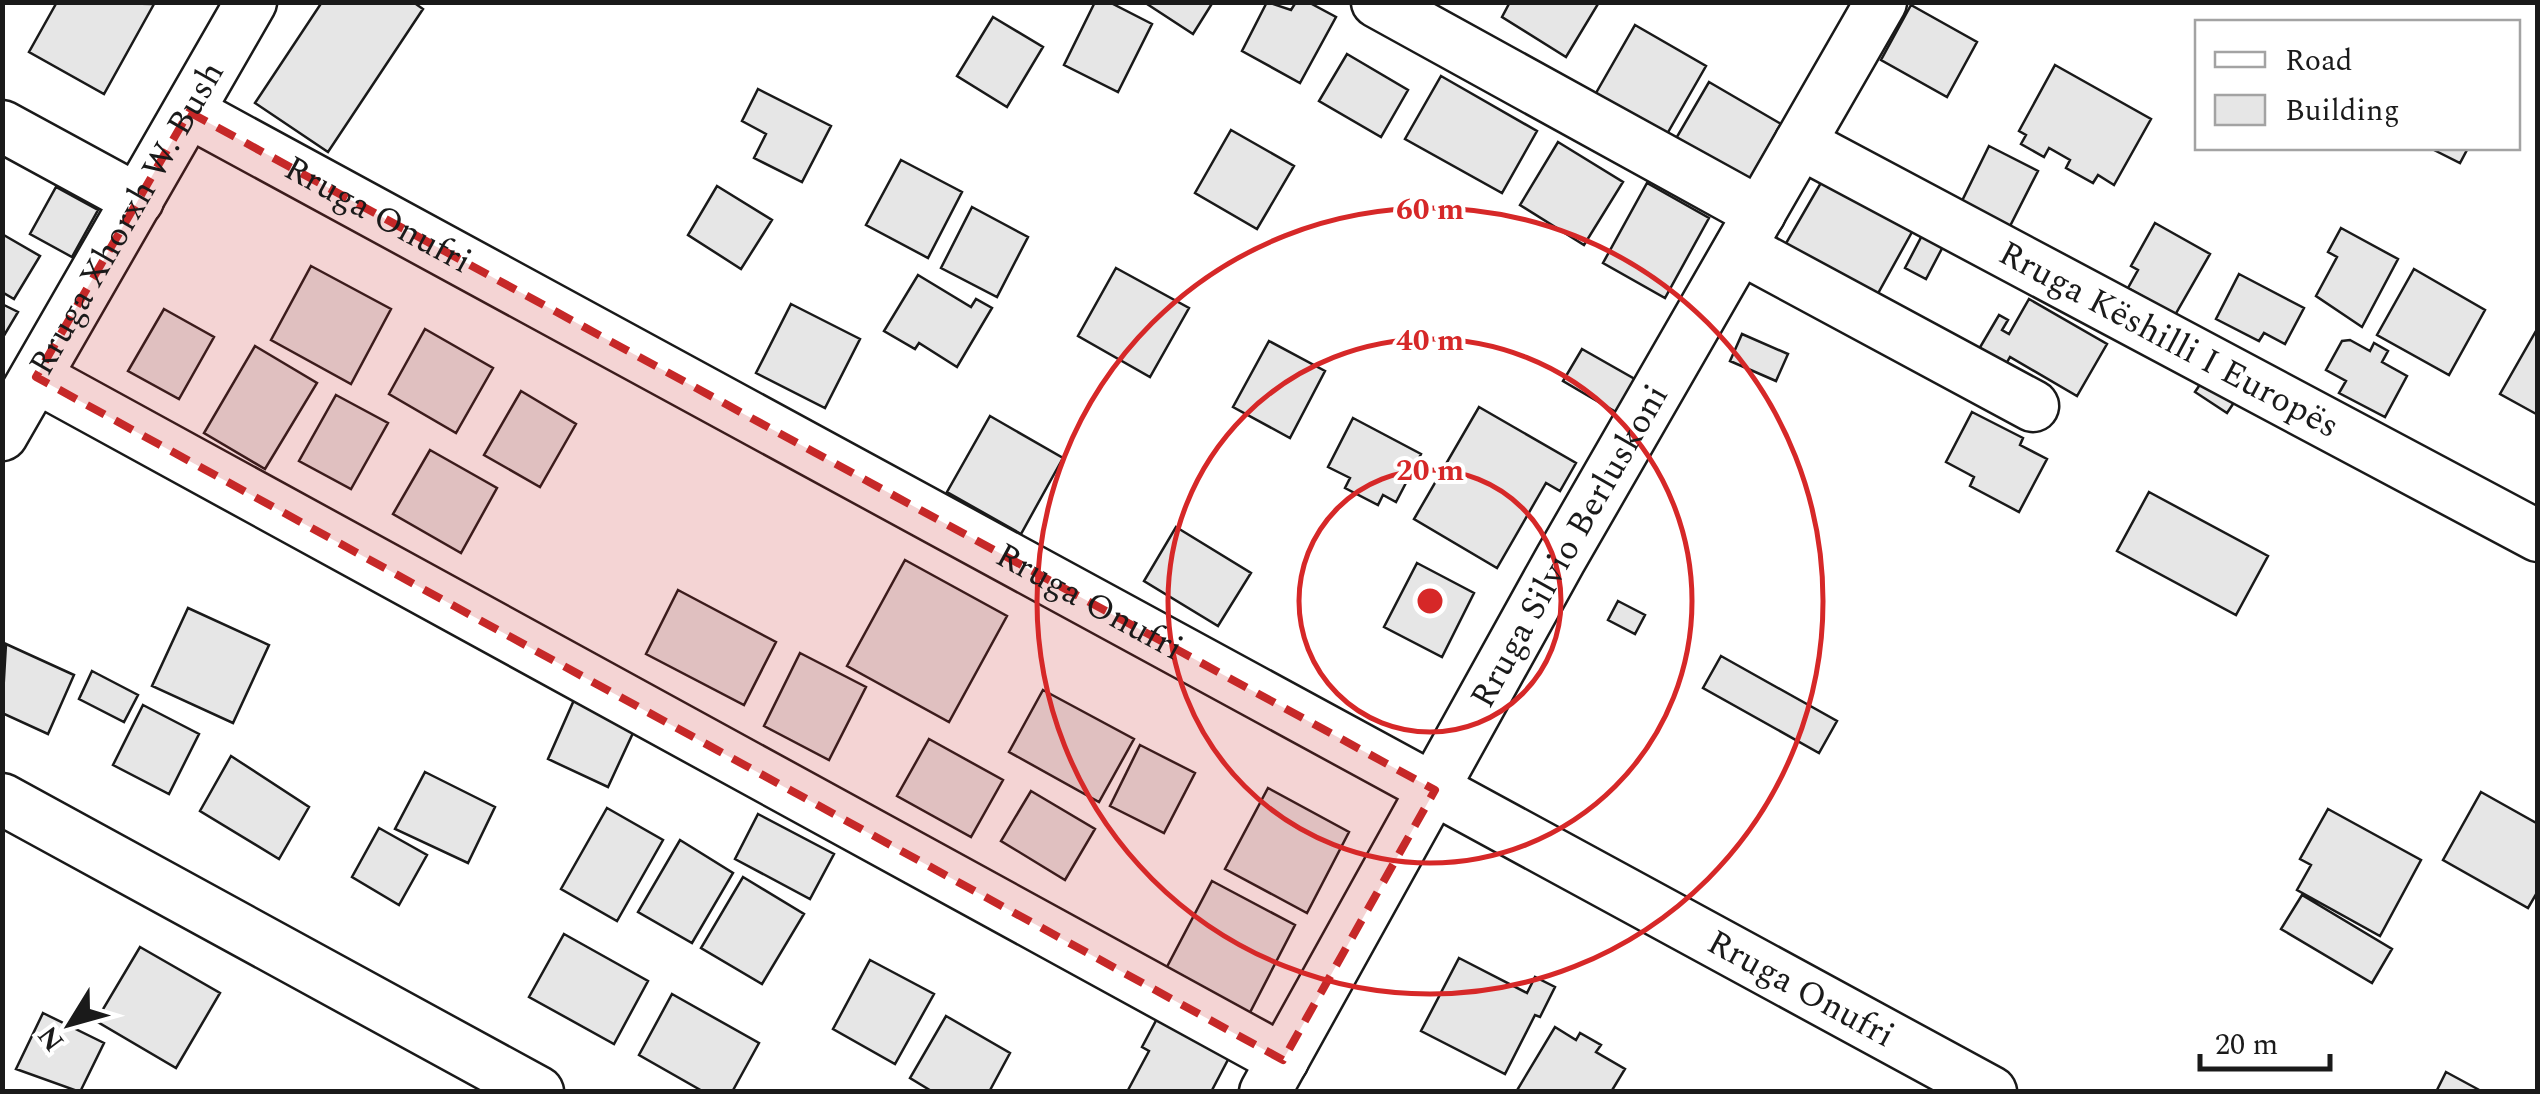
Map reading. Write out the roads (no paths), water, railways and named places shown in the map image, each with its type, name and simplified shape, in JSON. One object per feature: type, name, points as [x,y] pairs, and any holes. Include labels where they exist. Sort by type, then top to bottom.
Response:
[{"type":"street","name":"Rruga Xhorxh W. Bush","points":[[2,436],[252,2]]},
{"type":"street","points":[[1377,2],[2033,406]]},
{"type":"street","name":"Rruga Silvio Berluskoni","points":[[1274,1076],[1436,790],[1560,560],[1875,5]]},
{"type":"street","name":"Rruga Onufri","points":[[189,112],[1992,1092]]},
{"type":"street","points":[[2,126],[138,200]]},
{"type":"street","name":"Rruga Këshilli I Europës","points":[[1800,143],[2538,536]]},
{"type":"street","points":[[36,377],[1274,1076]]},
{"type":"street","points":[[2,799],[538,1092]]}]
